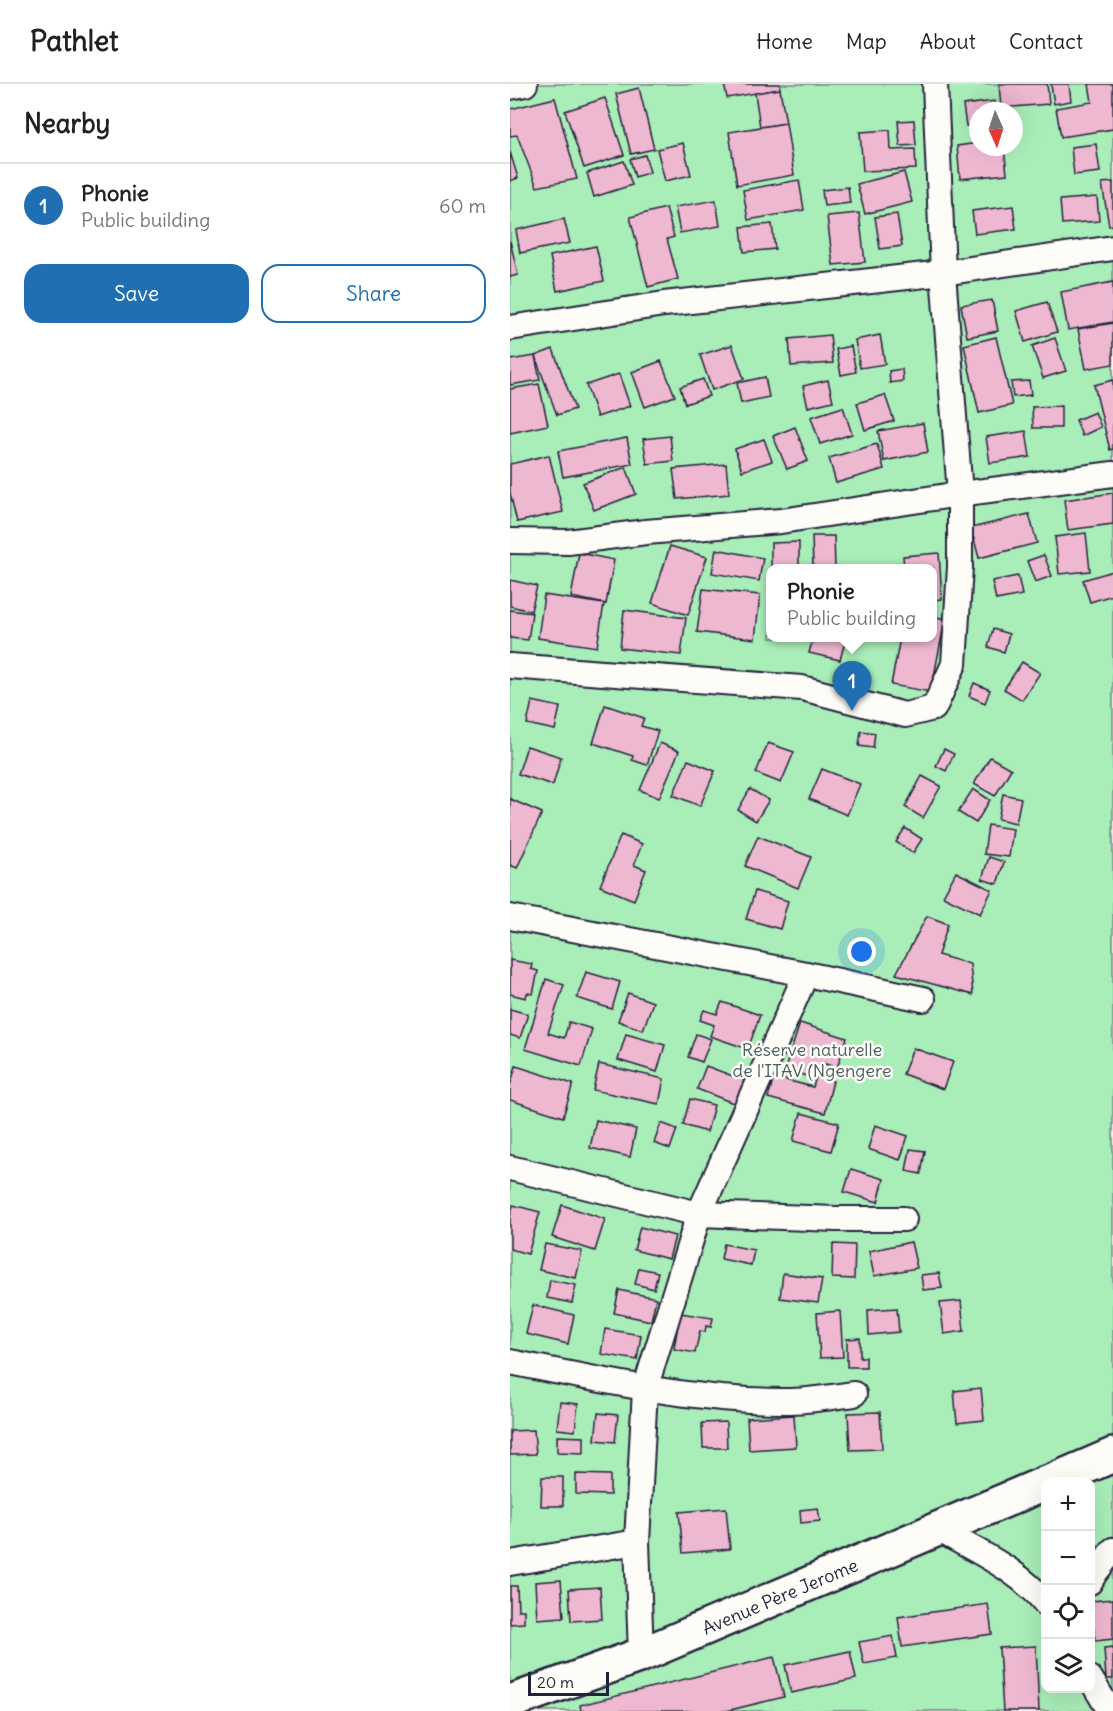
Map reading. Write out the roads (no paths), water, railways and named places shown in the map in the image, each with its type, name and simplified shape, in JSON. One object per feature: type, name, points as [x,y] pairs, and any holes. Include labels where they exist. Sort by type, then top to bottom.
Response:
[{"type":"street","points":[[510,87],[525,84]]},
{"type":"street","points":[[510,666],[802,688],[905,715],[934,708],[954,664],[960,567],[960,494],[943,273],[935,84]]},
{"type":"street","points":[[510,328],[664,304],[943,273],[1113,248]]},
{"type":"street","points":[[510,541],[568,542],[646,532],[781,521],[1113,474]]},
{"type":"street","points":[[510,916],[923,999]]},
{"type":"street","points":[[641,1655],[637,1542],[645,1389],[699,1214],[806,974]]},
{"type":"street","points":[[510,1168],[699,1214],[903,1219]]},
{"type":"street","points":[[510,1362],[645,1389],[732,1398],[783,1401],[854,1394]]},
{"type":"street","points":[[1062,1477],[1113,1455]]},
{"type":"street","name":"Avenue Père Jerome","points":[[510,1702],[641,1655],[1041,1486]]},
{"type":"street","points":[[938,1529],[1017,1575],[1041,1598]]},
{"type":"street","points":[[510,1563],[637,1542]]},
{"type":"street","points":[[1095,1573],[1113,1550]]},
{"type":"street","points":[[1100,1685],[1110,1711]]},
{"type":"place","name":"Phonie","points":[[852,711]]},
{"type":"park label","name":"Réserve naturelle de l'ITAV (Ngengere","points":[[812,1059]]}]
